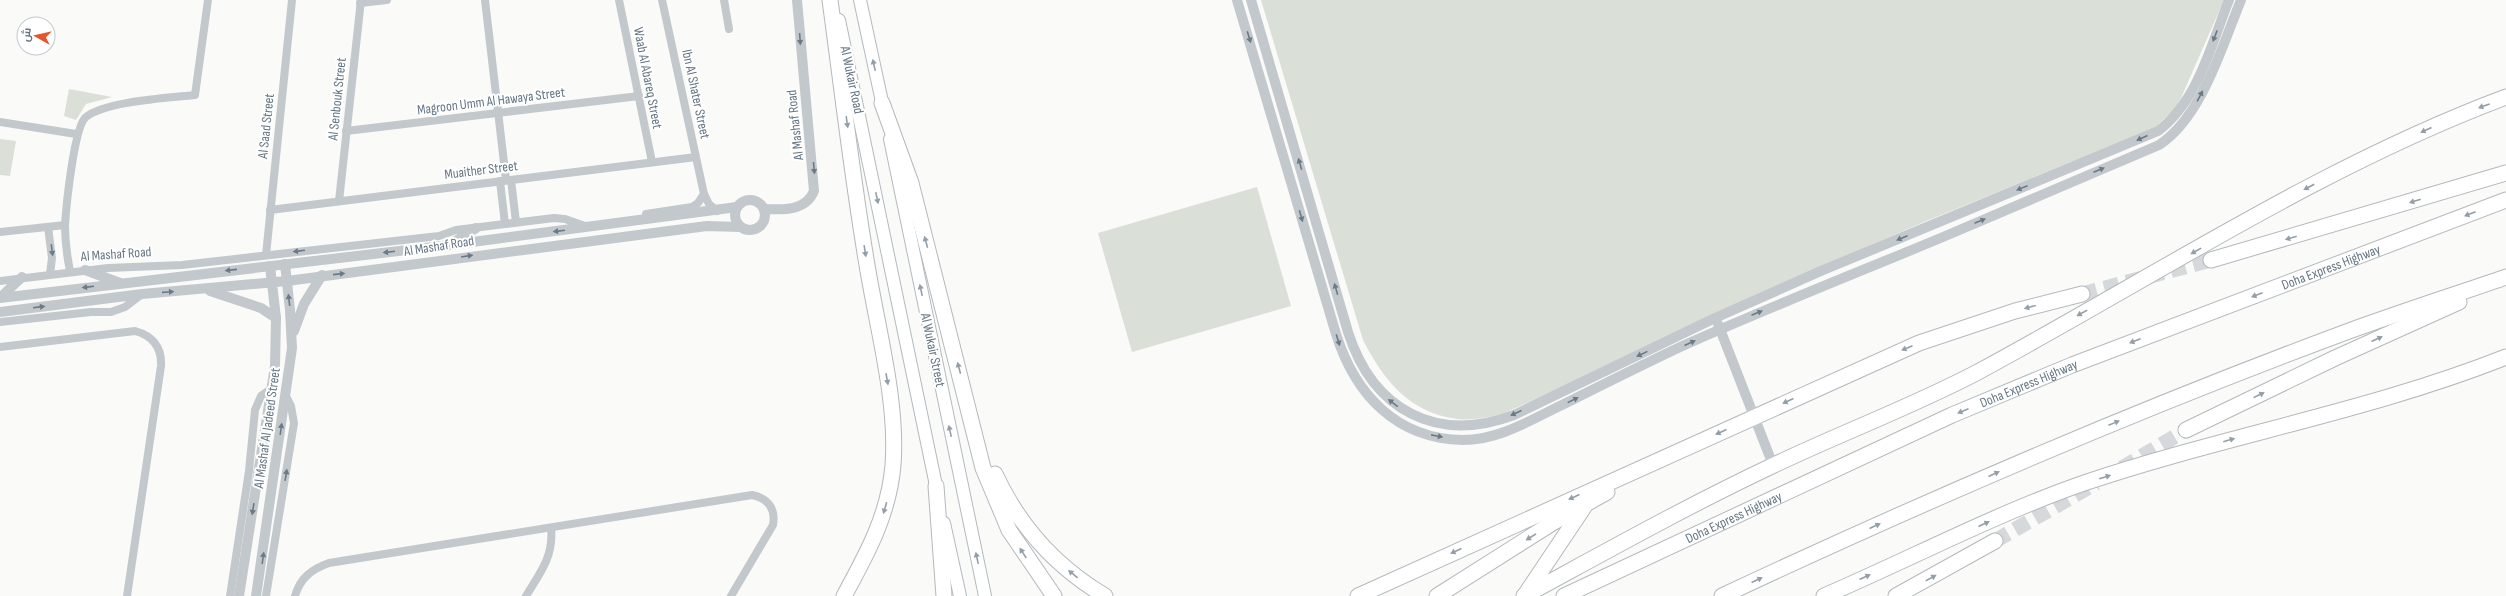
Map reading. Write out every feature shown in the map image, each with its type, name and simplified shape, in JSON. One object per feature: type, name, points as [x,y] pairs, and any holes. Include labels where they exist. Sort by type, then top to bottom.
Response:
[{"type":"highway","points":[[830,0],[862,238],[888,388],[894,438],[892,472],[888,499],[880,525],[844,596]]},
{"type":"highway","points":[[1524,596],[1681,511],[1774,465],[1973,374],[2283,201],[2364,158],[2461,114],[2506,97]]},
{"type":"highway","points":[[882,103],[911,183],[969,406],[977,446],[994,499],[1009,530],[1054,596]]},
{"type":"highway","points":[[2211,260],[2506,173]]},
{"type":"highway","name":"Doha Express Highway","points":[[1564,596],[1952,415],[2072,365],[2506,200]]},
{"type":"highway","points":[[2186,430],[2506,278]]},
{"type":"highway","points":[[1722,596],[1834,544],[2114,424],[2349,331],[2506,278]]},
{"type":"highway","points":[[1358,596],[1919,343],[2015,311],[2082,294]]},
{"type":"highway","points":[[1824,596],[2006,514],[2083,484],[2190,451],[2408,392],[2506,357]]},
{"type":"highway","points":[[969,406],[991,466],[1017,516],[1047,551],[1079,578],[1105,596]]},
{"type":"highway","points":[[1436,596],[1586,504],[1686,447]]},
{"type":"highway","points":[[936,486],[944,596]]},
{"type":"highway","points":[[1524,596],[1586,504]]},
{"type":"highway","points":[[1896,596],[1995,541]]},
{"type":"main road","name":"Al Wukair Street","points":[[834,0],[960,596]]},
{"type":"main road","name":"Al Wukair Road","points":[[860,0],[882,103]]},
{"type":"main road","name":"Al Wukair Street","points":[[882,103],[985,596]]},
{"type":"street","points":[[70,271],[66,255],[65,225],[76,134],[84,117],[100,109],[195,95],[208,0]]},
{"type":"street","name":"Al Saad Street","points":[[266,255],[292,0]]},
{"type":"street","points":[[361,2],[387,0]]},
{"type":"street","points":[[485,0],[505,180],[505,224]]},
{"type":"street","name":"Waab Al Abareq Street","points":[[619,0],[652,162]]},
{"type":"street","name":"Ibn Al Shater Street","points":[[662,0],[704,194],[709,204],[717,211]]},
{"type":"street","points":[[724,0],[729,29]]},
{"type":"street","name":"Al Mashaf Road","points":[[765,209],[778,210],[799,206],[810,200],[814,191],[797,0]]},
{"type":"street","points":[[1237,0],[1343,356],[1361,389],[1387,414],[1414,430],[1445,438],[1463,440],[1497,435],[1722,329],[2163,142],[2178,130],[2194,108],[2241,0]]},
{"type":"street","points":[[1251,0],[1354,352],[1371,381],[1397,406],[1422,419],[1435,423],[1463,426],[1496,421],[1716,318],[1821,271],[2158,131],[2181,110],[2192,92],[2229,0]]},
{"type":"street","name":"Al Senbouk Street","points":[[339,201],[361,2]]},
{"type":"street","name":"Magroon Umm Al Hawaya Street","points":[[346,131],[639,96]]},
{"type":"street","points":[[0,122],[76,134]]},
{"type":"street","name":"Muaither Street","points":[[270,210],[696,157]]},
{"type":"street","points":[[505,180],[516,222]]},
{"type":"street","points":[[626,223],[638,216],[692,207],[701,200],[704,194]]},
{"type":"street","points":[[753,200],[765,209],[764,222],[759,228],[753,230],[740,227],[736,221],[737,207],[741,202],[753,200]]},
{"type":"street","name":"Al Mashaf Road","points":[[0,298],[590,228],[737,207]]},
{"type":"street","name":"Al Mashaf Road","points":[[0,281],[70,271],[182,265],[439,236],[456,230],[554,218],[565,219],[590,228]]},
{"type":"street","points":[[0,232],[65,225]]},
{"type":"street","name":"Al Mashaf Road","points":[[0,312],[142,294],[287,281],[322,275],[707,226],[740,227]]},
{"type":"street","points":[[48,227],[52,258],[50,274]]},
{"type":"street","points":[[450,245],[476,228]]},
{"type":"street","name":"Al Mashaf Al Jadeed Street","points":[[256,596],[286,396],[292,337],[285,264]]},
{"type":"street","name":"Al Mashaf Al Jadeed Street","points":[[239,596],[272,388],[276,350],[276,318],[270,266]]},
{"type":"street","points":[[85,270],[122,283]]},
{"type":"street","points":[[292,337],[304,304],[322,275]]},
{"type":"street","points":[[0,298],[22,277]]},
{"type":"street","points":[[206,289],[261,308],[276,318]]},
{"type":"street","points":[[0,322],[78,313],[111,312],[125,307],[142,294]]},
{"type":"street","points":[[1716,318],[1722,329],[1774,465]]},
{"type":"street","points":[[0,347],[135,331],[150,337],[160,350],[161,366],[127,596]]},
{"type":"street","points":[[230,596],[249,471],[254,410],[261,396],[272,388]]},
{"type":"street","points":[[266,596],[294,423],[291,406],[286,396]]},
{"type":"street","points":[[295,596],[303,580],[310,572],[329,563],[752,495],[759,496],[770,505],[774,518],[773,525],[731,596]]},
{"type":"street","points":[[526,596],[549,558],[552,546],[551,528]]},
{"type":"shaded area","points":[[1261,0],[2224,0],[2175,109],[2154,128],[1924,222],[1776,286],[1749,303],[1502,414],[1480,418],[1457,419],[1425,410],[1411,402],[1389,381],[1379,368],[1363,340]]},
{"type":"shaded area","points":[[69,89],[112,97],[86,104],[76,120],[64,116]]},
{"type":"shaded area","points":[[0,139],[16,141],[10,176],[0,175]]},
{"type":"shaded area","points":[[1257,187],[1291,306],[1132,352],[1098,233]]},
{"type":"tunnel","points":[[2082,294],[2211,260]]},
{"type":"tunnel","points":[[2122,468],[2186,430]]},
{"type":"tunnel","points":[[1995,541],[2096,483]]}]
